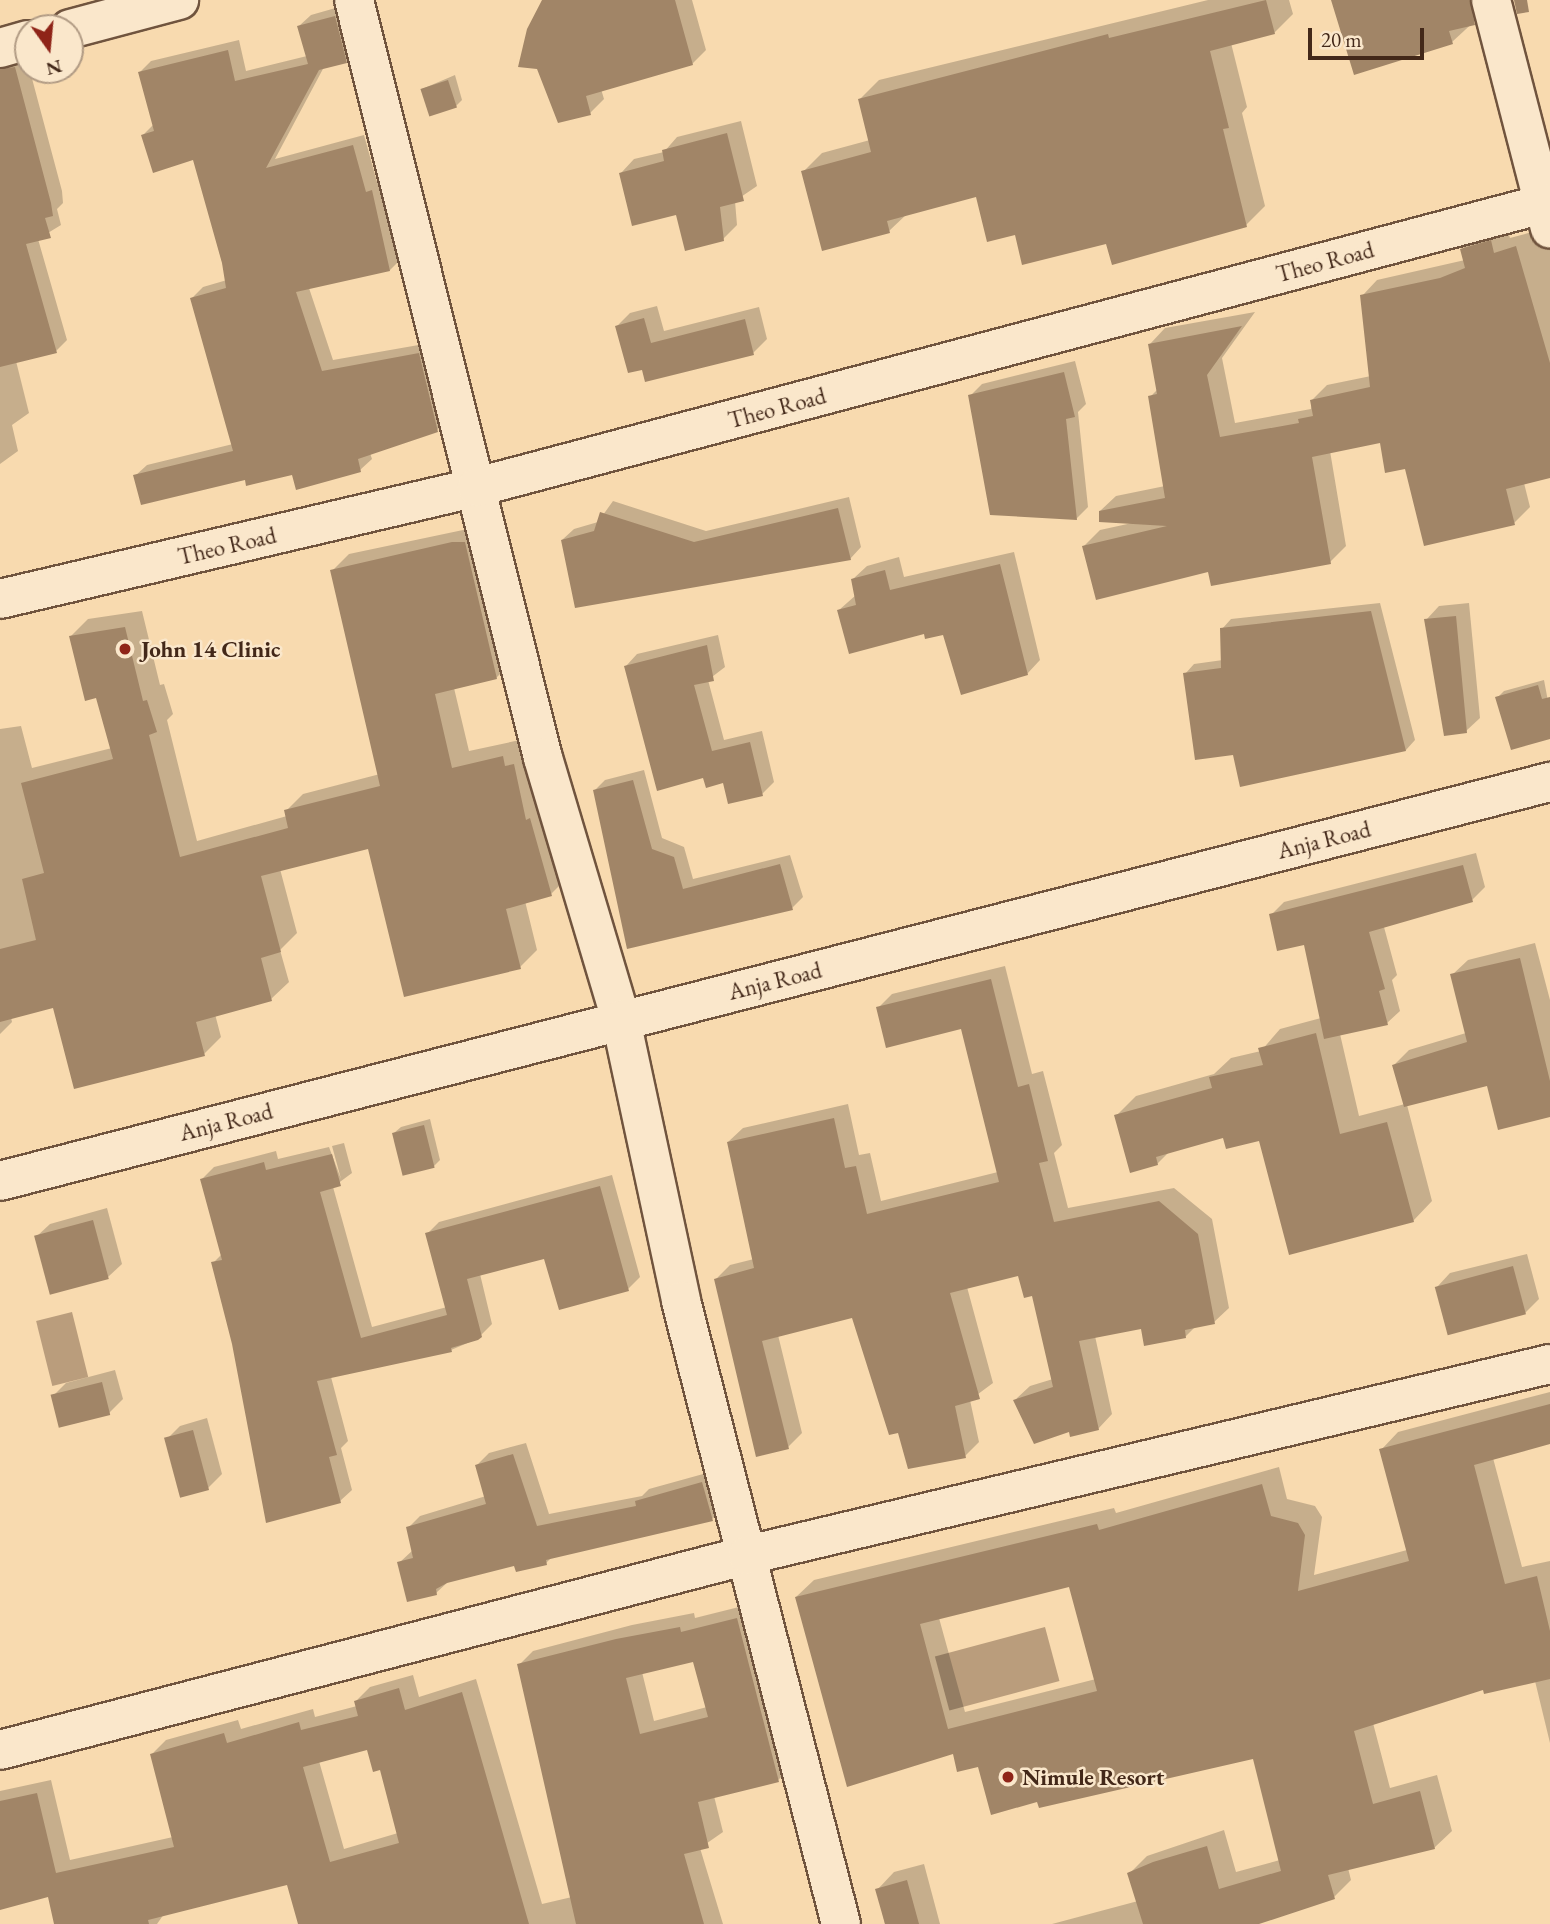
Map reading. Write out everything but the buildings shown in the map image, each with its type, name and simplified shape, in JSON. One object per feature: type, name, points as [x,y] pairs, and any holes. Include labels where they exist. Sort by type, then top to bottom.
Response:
[{"type":"street","points":[[84,25],[179,0]]},
{"type":"street","points":[[354,0],[542,758],[621,1020],[681,1301],[841,1924]]},
{"type":"street","points":[[1491,0],[1548,212]]},
{"type":"street","name":"Theo Road","points":[[0,599],[477,488],[1548,212]]},
{"type":"street","name":"Anja Road","points":[[0,1181],[1550,782]]},
{"type":"street","points":[[0,1750],[748,1555],[1550,1364]]},
{"type":"shaded area","points":[[72,1312],[88,1377],[52,1386],[36,1321]]},
{"type":"shaded area","points":[[1045,1627],[1059,1681],[949,1711],[935,1657]]},
{"type":"place","name":"John 14 Clinic","points":[[125,649]]},
{"type":"place","name":"Nimule Resort","points":[[1008,1777]]}]
